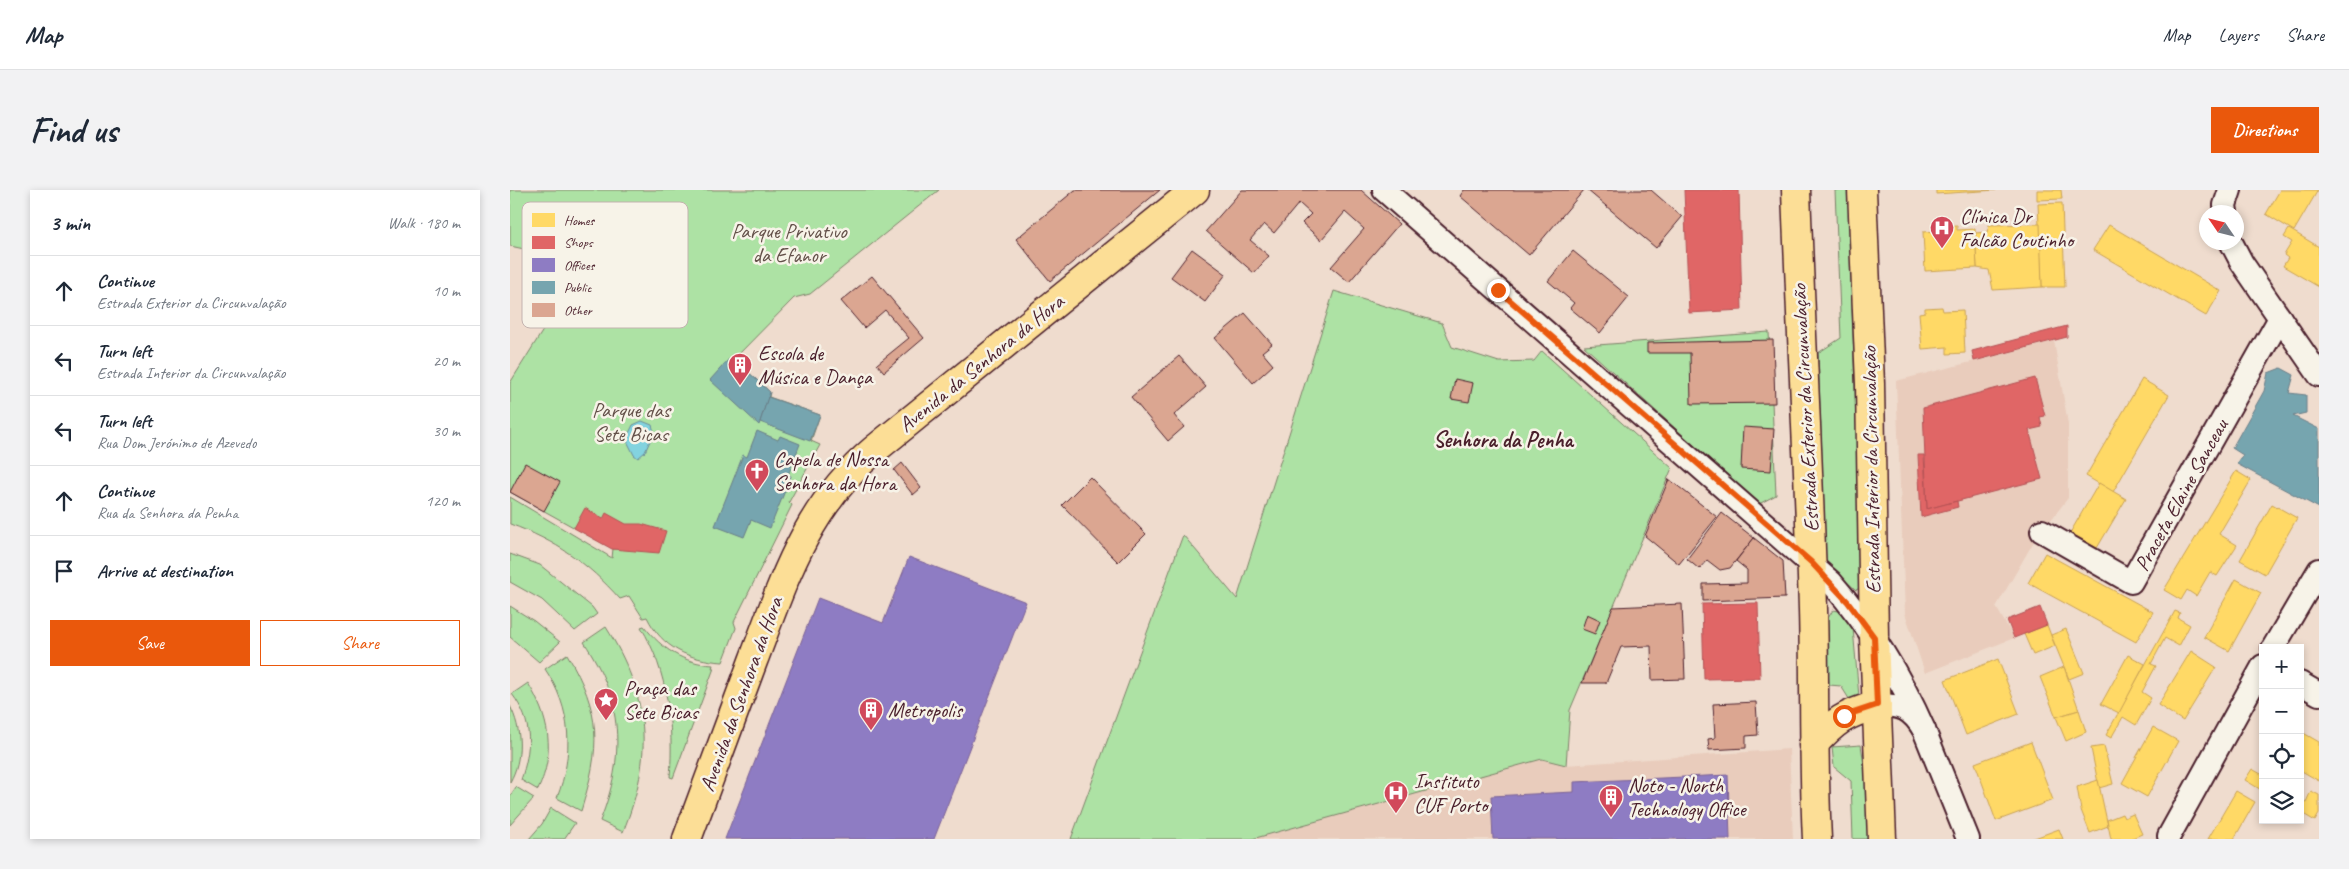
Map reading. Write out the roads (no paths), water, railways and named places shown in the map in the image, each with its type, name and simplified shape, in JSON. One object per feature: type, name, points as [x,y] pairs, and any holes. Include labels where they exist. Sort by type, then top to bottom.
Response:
[{"type":"main road","name":"Avenida da Senhora da Hora","points":[[687,839],[781,585],[804,536],[822,505],[847,475],[874,450],[1195,190]]},
{"type":"main road","name":"Estrada Exterior da Circunvalação","points":[[1796,190],[1816,694],[1813,745],[1817,839]]},
{"type":"main road","name":"Estrada Interior da Circunvalação","points":[[1862,190],[1870,384],[1874,637],[1882,839]]},
{"type":"main road","points":[[1813,745],[1827,729],[1846,714],[1877,705]]},
{"type":"street","points":[[1384,190],[1811,562],[1848,602],[1874,637],[1897,674],[1924,730],[1968,839]]},
{"type":"street","points":[[2226,205],[2230,190]]},
{"type":"street","points":[[2235,250],[2242,263],[2319,375]]},
{"type":"street","name":"Praceta Elaine Sanceau","points":[[2042,531],[2131,582],[2280,318]]},
{"type":"street","points":[[2275,644],[2319,570]]},
{"type":"street","points":[[2168,836],[2259,673]]},
{"type":"street","points":[[2304,685],[2319,694]]},
{"type":"street","points":[[1877,705],[1898,705],[1916,717],[1924,730]]},
{"type":"water","points":[[642,421],[652,425],[654,432],[645,452],[638,458],[634,455],[626,439],[633,425]]},
{"type":"place","name":"Clínica Dr Falcão Coutinho","points":[[1942,249]]},
{"type":"place","name":"Escola de Música e Dança","points":[[740,386]]},
{"type":"place","name":"Capela de Nossa Senhora da Hora","points":[[757,492]]},
{"type":"place","name":"Praça das Sete Bicas","points":[[606,721]]},
{"type":"place","name":"Metropolis","points":[[871,731]]},
{"type":"place","name":"Instituto CUF Porto","points":[[1396,814]]},
{"type":"place","name":"Noto - North Technology Office","points":[[1611,818]]},
{"type":"district","name":"Senhora da Penha","points":[[1503,439]]},
{"type":"park label","name":"Parque Privativo da Efanor","points":[[789,243]]},
{"type":"park label","name":"Parque das Sete Bicas","points":[[631,422]]}]
